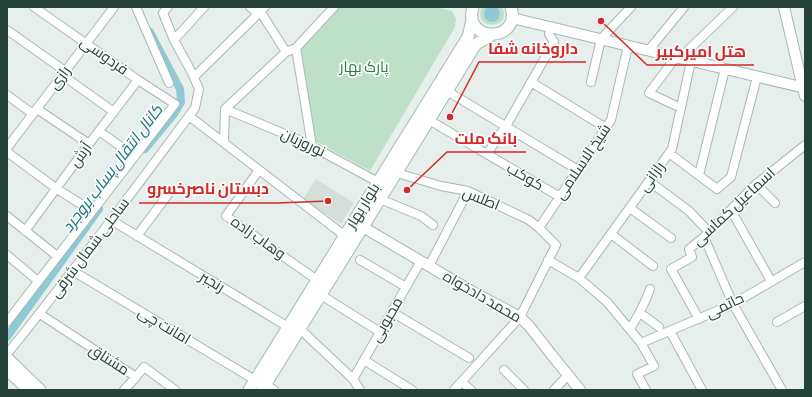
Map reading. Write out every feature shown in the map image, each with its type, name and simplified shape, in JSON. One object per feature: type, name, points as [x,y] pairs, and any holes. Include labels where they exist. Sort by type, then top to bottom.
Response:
[{"type":"main road","name":"بلوار بهار","points":[[249,390],[255,380],[271,366],[300,329],[397,173],[405,149],[468,37],[472,20],[472,7]]},
{"type":"main road","name":"بلوار بهار","points":[[268,388],[271,366],[288,327],[378,182],[429,120],[476,44],[492,35],[503,32],[510,23],[511,12]]},
{"type":"main road","points":[[472,20],[479,31],[492,35]]},
{"type":"main road","points":[[7,358],[40,390]]},
{"type":"main road","points":[[7,370],[29,390]]},
{"type":"street","name":"فردوسی","points":[[34,7],[175,104],[134,156]]},
{"type":"street","name":"رازی","points":[[7,148],[114,7]]},
{"type":"street","points":[[136,7],[169,83]]},
{"type":"street","points":[[174,40],[204,7]]},
{"type":"street","points":[[250,7],[261,11],[286,52]]},
{"type":"street","points":[[224,142],[225,109],[286,52],[296,48],[334,7]]},
{"type":"street","points":[[591,82],[601,39],[631,7]]},
{"type":"street","points":[[648,50],[684,7]]},
{"type":"street","points":[[681,108],[649,93],[678,58],[733,7]]},
{"type":"street","points":[[511,12],[551,28],[725,69],[804,91],[784,7]]},
{"type":"street","name":"ساحلی شمال شرقی","points":[[7,354],[73,272],[195,108],[199,89],[174,40],[165,10]]},
{"type":"street","points":[[194,77],[261,11]]},
{"type":"street","points":[[487,154],[506,126],[554,42],[549,34],[551,28]]},
{"type":"street","points":[[7,30],[114,112]]},
{"type":"street","name":"شیخ الاسلامی","points":[[539,228],[611,120],[628,46]]},
{"type":"street","points":[[296,48],[312,146]]},
{"type":"street","name":"رازانی","points":[[579,278],[672,149],[691,61]]},
{"type":"street","points":[[698,176],[725,69]]},
{"type":"street","points":[[669,153],[717,189],[731,177],[757,77]]},
{"type":"street","name":"آرش","points":[[25,231],[138,80]]},
{"type":"street","points":[[531,82],[606,128]]},
{"type":"street","points":[[447,91],[578,170]]},
{"type":"street","points":[[7,95],[89,144]]},
{"type":"street","name":"نوروزیان","points":[[225,109],[312,146],[378,182]]},
{"type":"street","points":[[189,116],[345,236]]},
{"type":"street","name":"کوکب","points":[[429,120],[560,197]]},
{"type":"street","points":[[7,322],[134,156],[99,131]]},
{"type":"street","name":"اسماعیل کماسی","points":[[698,319],[671,269],[692,257],[689,249],[706,235],[756,184],[805,145]]},
{"type":"street","points":[[7,152],[92,211]]},
{"type":"street","name":"وهاب زاده","points":[[259,170],[226,216],[317,280]]},
{"type":"street","name":"اطلس","points":[[397,173],[441,186],[468,191],[528,220],[539,228],[556,245],[548,260]]},
{"type":"street","points":[[649,181],[689,211],[706,235],[733,304],[782,390]]},
{"type":"street","points":[[756,184],[775,203]]},
{"type":"street","name":"محبوبی","points":[[353,379],[406,287],[425,264],[468,191]]},
{"type":"street","points":[[137,236],[169,193]]},
{"type":"street","points":[[380,199],[421,216],[433,225]]},
{"type":"street","points":[[630,208],[671,238]]},
{"type":"street","points":[[731,210],[771,282]]},
{"type":"street","points":[[7,216],[57,256]]},
{"type":"street","name":"رنجبر","points":[[111,220],[288,327]]},
{"type":"street","name":"محمد دادخواه","points":[[363,227],[473,292],[520,317],[530,327],[580,390]]},
{"type":"street","points":[[611,234],[653,266]]},
{"type":"street","points":[[7,255],[38,281]]},
{"type":"street","points":[[360,260],[406,287]]},
{"type":"street","points":[[454,390],[520,317],[548,260],[579,278],[607,302],[641,343],[654,366],[637,374],[646,390]]},
{"type":"street","name":"حاتمی","points":[[641,343],[733,304],[805,262]]},
{"type":"street","name":"امانت چی","points":[[73,272],[255,380]]},
{"type":"street","points":[[630,329],[640,313],[650,289]]},
{"type":"street","points":[[321,295],[380,332]]},
{"type":"street","points":[[777,322],[805,306]]},
{"type":"street","points":[[392,312],[469,358]]},
{"type":"street","points":[[640,313],[660,327]]},
{"type":"street","name":"مشتاق","points":[[40,314],[136,377],[144,367],[175,390]]},
{"type":"street","points":[[300,329],[353,379],[360,390]]},
{"type":"street","points":[[670,331],[702,390]]},
{"type":"street","points":[[364,360],[412,390]]},
{"type":"street","points":[[504,370],[524,390]]},
{"type":"street","points":[[554,390],[568,375]]},
{"type":"street","points":[[124,390],[136,377]]},
{"type":"street","points":[[462,382],[471,390]]},
{"type":"shaded area","points":[[316,179],[354,203],[341,224],[303,199]]},
{"type":"green space","name":"پارک بهار","points":[[339,7],[436,7],[452,11],[456,19],[455,27],[370,171],[315,141],[301,49]]},
{"type":"green space","points":[[482,7],[502,7],[504,15],[502,20],[492,25],[487,24],[482,20],[480,15]]},
{"type":"water","points":[[492,6],[498,8],[500,14],[498,20],[492,22],[486,20],[484,14],[486,8]]},
{"type":"waterway","name":"کانال انتقال پساب بروجرد","points":[[145,149],[174,114],[181,102],[180,89],[150,32]]},
{"type":"waterway","name":"کانال انتقال پساب بروجرد","points":[[7,337],[99,209]]},
{"type":"place","name":"هتل امیرکبیر","points":[[601,21]]},
{"type":"place","name":"داروخانه شفا","points":[[450,117]]},
{"type":"place","name":"بانک ملت","points":[[407,190]]},
{"type":"place","name":"دبستان ناصرخسرو","points":[[328,201]]}]
